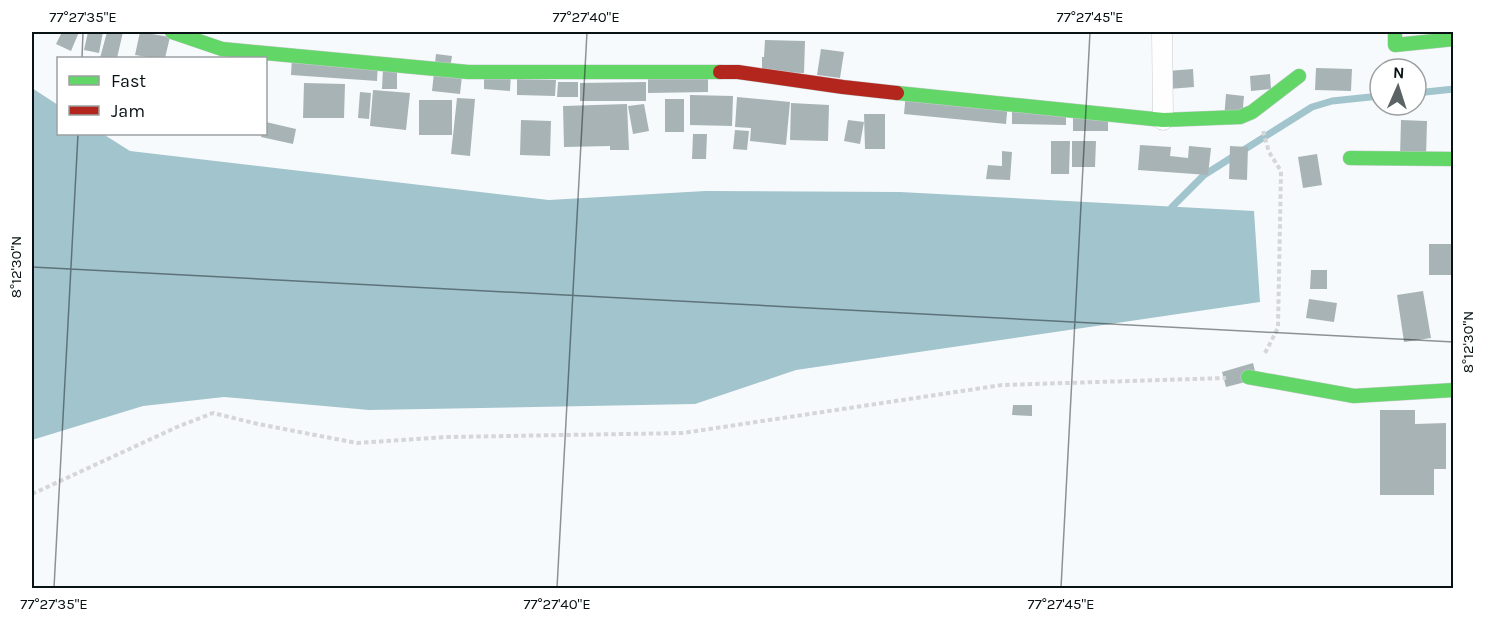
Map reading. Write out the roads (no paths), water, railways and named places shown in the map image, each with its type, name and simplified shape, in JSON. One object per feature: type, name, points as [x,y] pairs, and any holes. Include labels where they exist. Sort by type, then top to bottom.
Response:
[{"type":"street","points":[[172,32],[222,49],[468,72],[738,72],[843,87],[1163,120],[1240,117],[1252,112],[1299,76]]},
{"type":"street","points":[[1162,32],[1163,120]]},
{"type":"street","points":[[1395,32],[1395,45],[1454,39]]},
{"type":"street","points":[[1350,158],[1454,159]]},
{"type":"street","points":[[1248,377],[1354,396],[1454,390]]},
{"type":"water","points":[[32,88],[57,104],[57,135],[105,135],[130,151],[549,200],[705,191],[900,192],[1254,211],[1260,302],[796,370],[695,404],[369,410],[224,397],[143,406],[32,440]]},
{"type":"waterway","points":[[1428,92],[1454,89]]},
{"type":"waterway","points":[[1172,207],[1204,175],[1312,107],[1332,101],[1368,97]]}]
